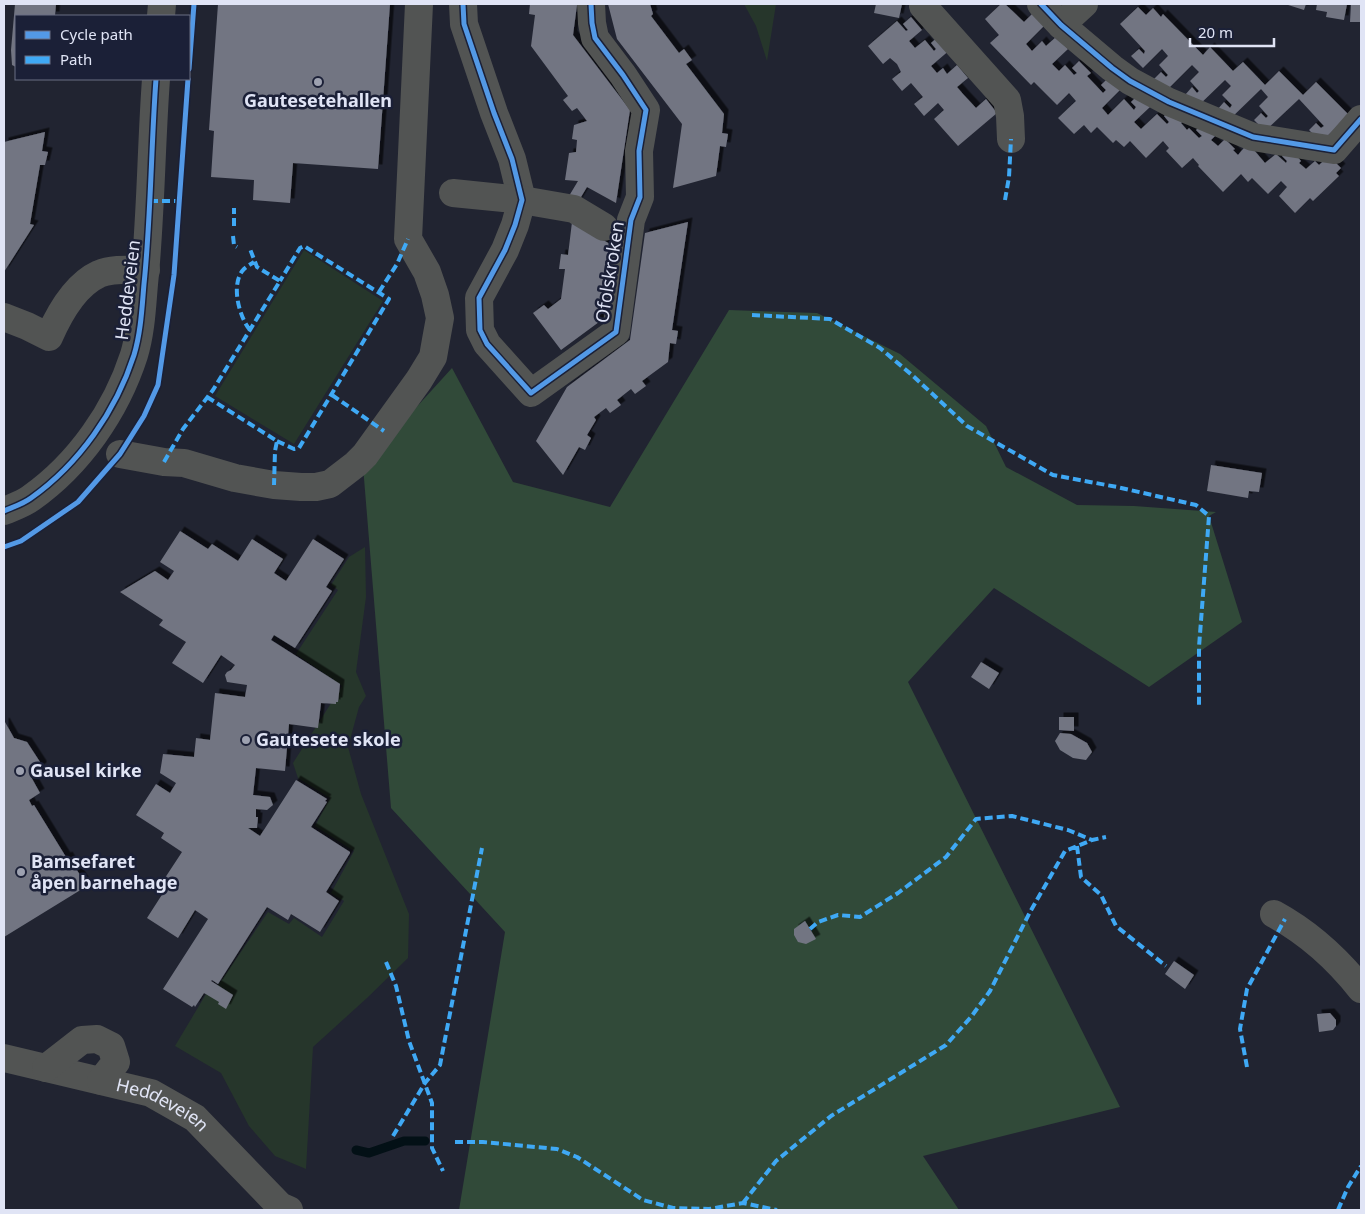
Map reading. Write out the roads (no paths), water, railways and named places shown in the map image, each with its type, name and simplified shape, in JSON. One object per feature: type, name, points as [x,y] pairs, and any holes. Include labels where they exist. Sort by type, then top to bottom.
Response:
[{"type":"street","points":[[120,454],[164,462],[184,463],[235,478],[274,485],[316,487],[330,484],[365,455],[419,380],[433,357],[440,318],[427,272],[408,239],[419,4]]},
{"type":"street","name":"Ofolskroken","points":[[464,4],[464,24],[494,113],[512,159],[522,200],[505,250],[479,298],[480,330],[487,344],[532,393],[616,332],[630,220],[640,197],[639,151],[646,110],[624,75],[595,38],[591,4]]},
{"type":"street","points":[[924,4],[923,6],[1007,100],[1011,139]]},
{"type":"street","points":[[1041,4],[1061,25],[1130,81],[1169,102],[1253,137],[1334,150],[1361,119]]},
{"type":"street","points":[[1061,25],[1084,4]]},
{"type":"street","name":"Heddeveien","points":[[4,511],[30,500],[78,456],[110,409],[134,355],[146,270],[156,80]]},
{"type":"street","points":[[453,193],[522,200],[574,209],[604,227]]},
{"type":"street","points":[[4,318],[27,326],[49,337],[57,318],[75,293],[88,281],[100,273],[115,270],[146,270]]},
{"type":"street","points":[[1274,914],[1285,919],[1330,956],[1348,972],[1361,989]]},
{"type":"street","points":[[46,1068],[82,1040],[97,1039],[111,1046],[116,1062],[101,1081]]},
{"type":"street","name":"Heddeveien","points":[[4,1058],[151,1093],[195,1118],[280,1206],[288,1210]]},
{"type":"waterway","points":[[356,1150],[369,1153],[404,1141],[425,1141]]},
{"type":"place","name":"Gautesetehallen","points":[[318,82]]},
{"type":"place","name":"Gautesete skole","points":[[246,740]]},
{"type":"place","name":"Gausel kirke","points":[[20,771]]},
{"type":"place","name":"Bamsefaret åpen barnehage","points":[[21,872]]}]
